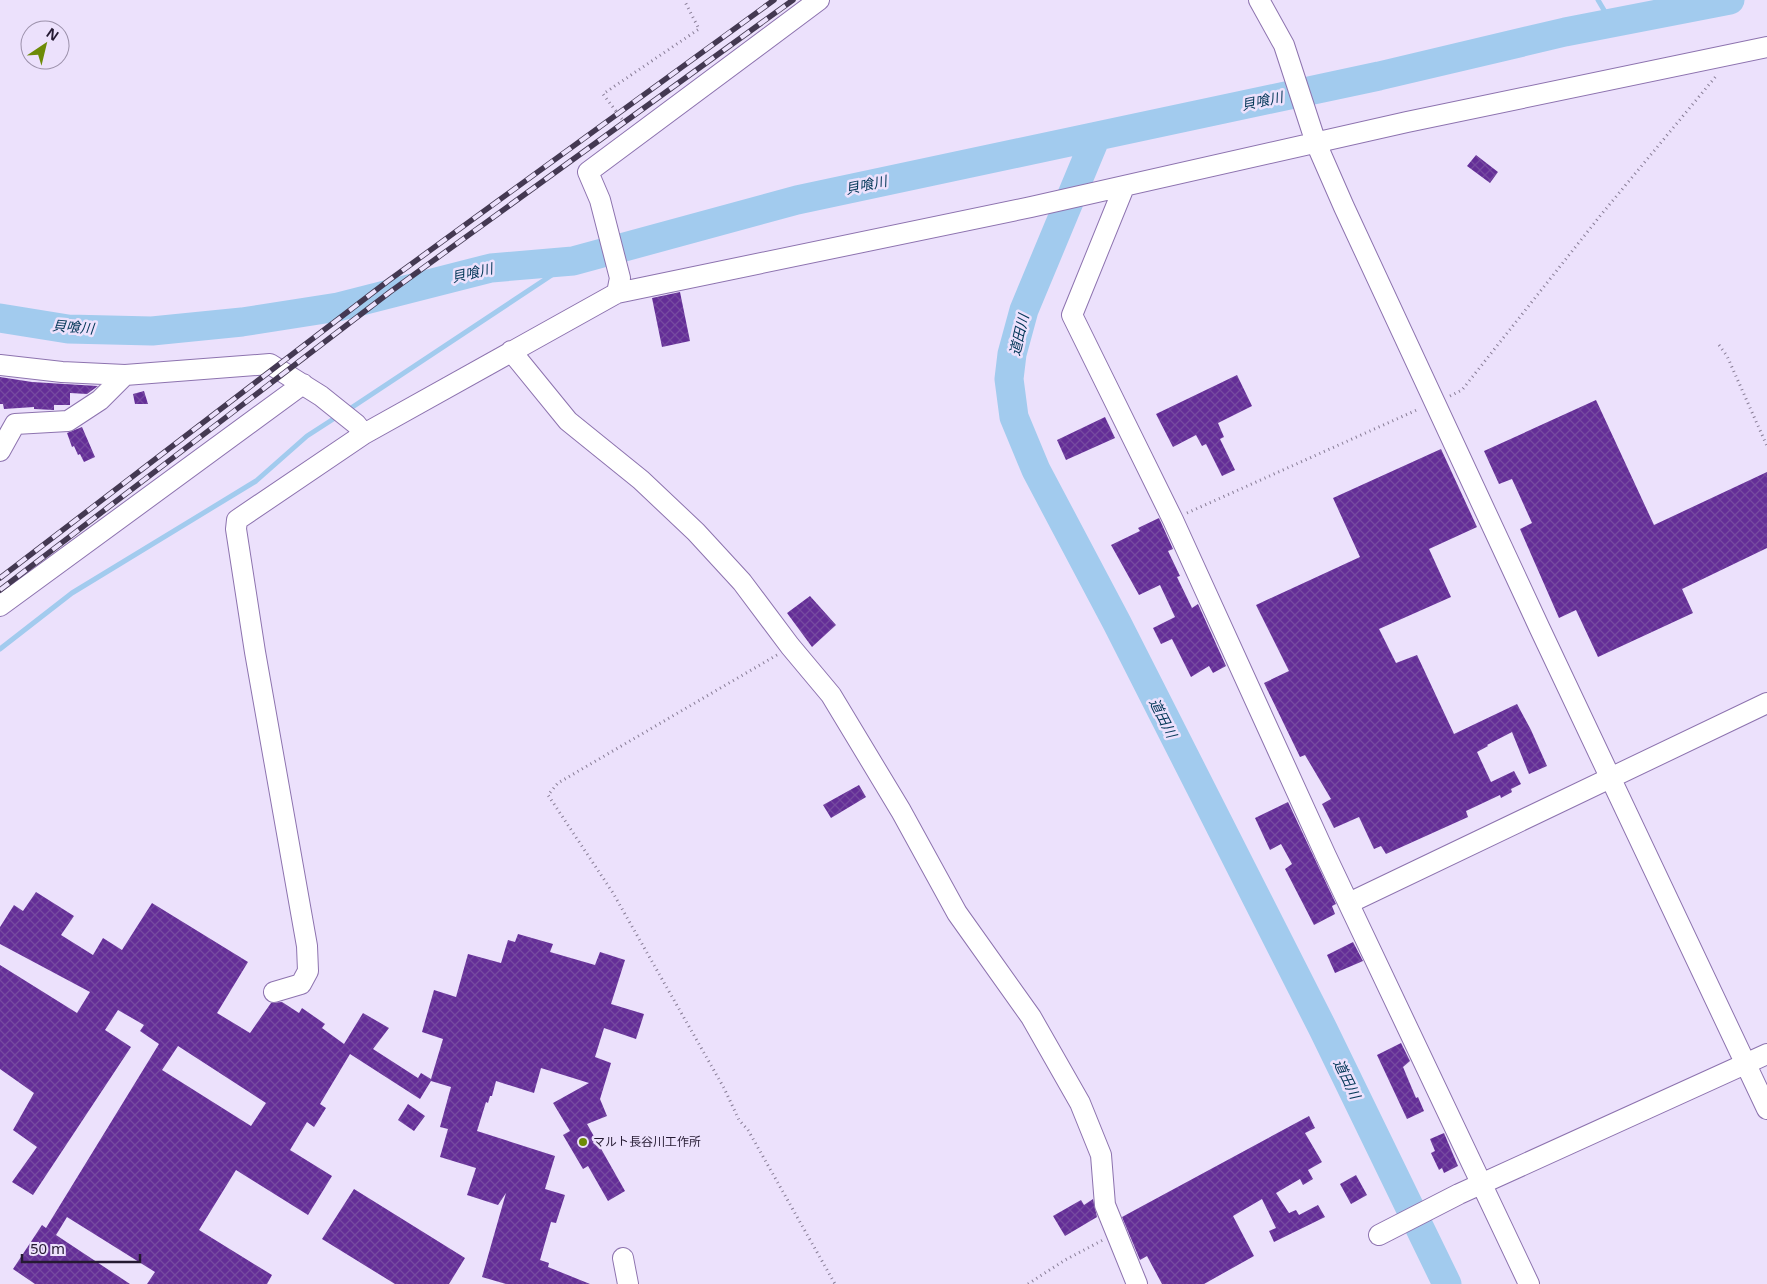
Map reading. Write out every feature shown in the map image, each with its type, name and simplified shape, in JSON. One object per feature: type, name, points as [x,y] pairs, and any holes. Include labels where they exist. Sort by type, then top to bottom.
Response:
[{"type":"street","points":[[618,285],[600,200],[588,172],[635,135],[819,0]]},
{"type":"street","points":[[1259,0],[1284,44],[1314,139],[1435,403],[1767,1110]]},
{"type":"street","points":[[274,992],[301,984],[308,970],[307,946],[255,652],[236,529],[237,520],[360,429],[511,351],[618,285],[1031,207],[1119,188],[1314,139],[1767,47]]},
{"type":"street","points":[[1119,188],[1072,315],[1173,520],[1349,903],[1529,1284]]},
{"type":"street","points":[[511,351],[568,421],[640,480],[696,532],[742,582],[790,646],[831,695],[900,811],[957,913],[1031,1017],[1080,1103],[1101,1155],[1105,1205],[1137,1284]]},
{"type":"street","points":[[0,365],[62,372],[125,375],[270,364],[321,396],[360,429]]},
{"type":"street","points":[[0,451],[15,424],[68,421],[100,400],[125,375]]},
{"type":"street","points":[[0,606],[302,384]]},
{"type":"street","points":[[1349,903],[1767,703]]},
{"type":"street","points":[[1379,1235],[1459,1194],[1767,1054]]},
{"type":"street","points":[[623,1258],[628,1284]]},
{"type":"path","points":[[635,135],[603,94],[699,29],[684,0]]},
{"type":"path","points":[[1173,520],[1371,432],[1400,416],[1435,403],[1462,390],[1600,216],[1736,52]]},
{"type":"path","points":[[1719,345],[1727,356],[1767,446]]},
{"type":"path","points":[[790,646],[558,783],[548,795],[613,893],[724,1088],[739,1120],[748,1130],[835,1284]]},
{"type":"path","points":[[1028,1284],[1065,1260],[1116,1235]]},
{"type":"building","points":[[1476,155],[1498,172],[1490,183],[1467,166]]},
{"type":"building","points":[[680,292],[690,341],[662,347],[652,298]]},
{"type":"building","points":[[1237,375],[1252,406],[1218,423],[1224,437],[1220,439],[1235,470],[1222,476],[1206,444],[1202,446],[1196,435],[1173,447],[1156,414]]},
{"type":"building","points":[[0,377],[32,382],[98,386],[87,394],[70,393],[70,405],[54,405],[54,410],[34,409],[34,407],[4,409],[3,404],[0,404]]},
{"type":"building","points":[[144,391],[148,404],[135,404],[133,394]]},
{"type":"building","points":[[1596,400],[1654,525],[1767,472],[1767,548],[1682,589],[1693,613],[1598,657],[1576,610],[1559,618],[1520,529],[1532,523],[1512,479],[1499,484],[1484,451]]},
{"type":"building","points":[[1105,417],[1115,438],[1066,460],[1057,440]]},
{"type":"building","points":[[82,427],[95,457],[84,462],[74,446],[72,447],[67,433]]},
{"type":"building","points":[[1441,449],[1477,527],[1429,549],[1451,597],[1379,629],[1396,663],[1417,655],[1454,734],[1517,704],[1547,766],[1529,774],[1512,732],[1487,745],[1477,752],[1491,782],[1514,771],[1521,784],[1511,789],[1512,792],[1501,798],[1500,795],[1466,811],[1468,817],[1386,854],[1381,846],[1374,849],[1359,817],[1334,828],[1322,804],[1331,799],[1305,755],[1300,757],[1264,683],[1289,671],[1256,605],[1360,557],[1333,498]]},
{"type":"building","points":[[1159,518],[1173,549],[1168,551],[1180,576],[1177,577],[1192,608],[1198,604],[1226,666],[1213,673],[1209,666],[1191,677],[1172,639],[1161,644],[1153,628],[1175,617],[1160,585],[1139,595],[1111,545],[1140,531],[1138,528]]},
{"type":"building","points":[[810,596],[836,625],[812,647],[787,613]]},
{"type":"building","points":[[859,785],[866,797],[831,818],[823,805]]},
{"type":"building","points":[[1288,802],[1336,904],[1332,906],[1335,914],[1314,925],[1285,869],[1292,864],[1281,844],[1270,850],[1255,818]]},
{"type":"building","points":[[36,892],[74,916],[61,935],[93,955],[103,938],[122,950],[152,903],[248,962],[217,1013],[250,1033],[271,1003],[282,1002],[299,1013],[302,1008],[325,1024],[322,1028],[344,1044],[363,1013],[389,1028],[373,1049],[418,1078],[421,1073],[431,1079],[443,1039],[422,1032],[434,990],[456,997],[468,954],[501,963],[508,940],[515,942],[518,934],[553,944],[550,952],[595,965],[600,952],[625,960],[611,1004],[644,1014],[636,1039],[604,1028],[595,1057],[611,1063],[600,1099],[607,1116],[587,1124],[625,1191],[608,1201],[588,1166],[583,1169],[563,1135],[570,1131],[553,1103],[589,1083],[541,1068],[534,1093],[496,1081],[492,1096],[490,1096],[488,1103],[486,1102],[477,1131],[555,1156],[545,1189],[565,1195],[556,1223],[551,1222],[540,1260],[549,1263],[548,1267],[590,1284],[506,1284],[482,1277],[506,1193],[498,1205],[467,1195],[476,1168],[440,1157],[448,1129],[440,1127],[451,1087],[431,1081],[420,1099],[350,1054],[320,1104],[326,1108],[314,1127],[307,1122],[290,1150],[332,1176],[308,1215],[236,1170],[199,1230],[272,1275],[267,1284],[147,1284],[155,1272],[67,1217],[56,1235],[130,1284],[35,1284],[13,1269],[42,1225],[46,1228],[159,1044],[140,1031],[144,1025],[118,1010],[105,1030],[131,1047],[33,1195],[12,1182],[37,1147],[13,1130],[34,1093],[0,1069],[0,965],[77,1013],[90,992],[0,944],[0,927],[14,905],[23,911]],"holes":[[[178,1046],[266,1103],[251,1126],[162,1070]]]},
{"type":"building","points":[[1353,942],[1363,961],[1335,973],[1327,955]]},
{"type":"building","points":[[1401,1043],[1410,1061],[1403,1067],[1416,1098],[1418,1097],[1424,1111],[1407,1119],[1377,1055]]},
{"type":"building","points":[[408,1104],[425,1116],[414,1131],[398,1120]]},
{"type":"building","points":[[1309,1116],[1315,1128],[1305,1133],[1322,1162],[1308,1170],[1313,1179],[1303,1185],[1300,1179],[1276,1193],[1289,1213],[1296,1210],[1299,1215],[1318,1205],[1325,1217],[1274,1242],[1269,1231],[1276,1228],[1262,1199],[1233,1216],[1254,1256],[1204,1284],[1162,1284],[1147,1256],[1140,1260],[1122,1217]]},
{"type":"building","points":[[1444,1133],[1458,1166],[1444,1173],[1442,1168],[1439,1170],[1431,1153],[1435,1151],[1430,1139]]},
{"type":"building","points":[[1356,1175],[1367,1195],[1351,1204],[1340,1184]]},
{"type":"building","points":[[354,1189],[465,1258],[449,1284],[395,1284],[322,1239]]},
{"type":"building","points":[[1093,1199],[1097,1217],[1065,1236],[1053,1216],[1081,1200],[1084,1205]]},
{"type":"waterway","points":[[1598,0],[1611,22]]},
{"type":"waterway","name":"貝喰川","points":[[0,318],[68,329],[152,331],[242,322],[338,307],[491,268],[573,261],[797,200],[1379,76],[1565,32],[1730,0]]},
{"type":"waterway","name":"道田川","points":[[1096,137],[1024,310],[1012,354],[1009,379],[1014,417],[1036,470],[1117,623],[1323,1029],[1447,1284]]},
{"type":"waterway","points":[[348,410],[573,261]]},
{"type":"waterway","points":[[0,649],[72,593],[256,481],[307,436],[338,416]]},
{"type":"railway","points":[[0,578],[388,281],[774,0]]},
{"type":"railway","points":[[0,590],[390,292],[793,0]]},
{"type":"place","name":"マルト長谷川工作所","points":[[583,1142]]}]
